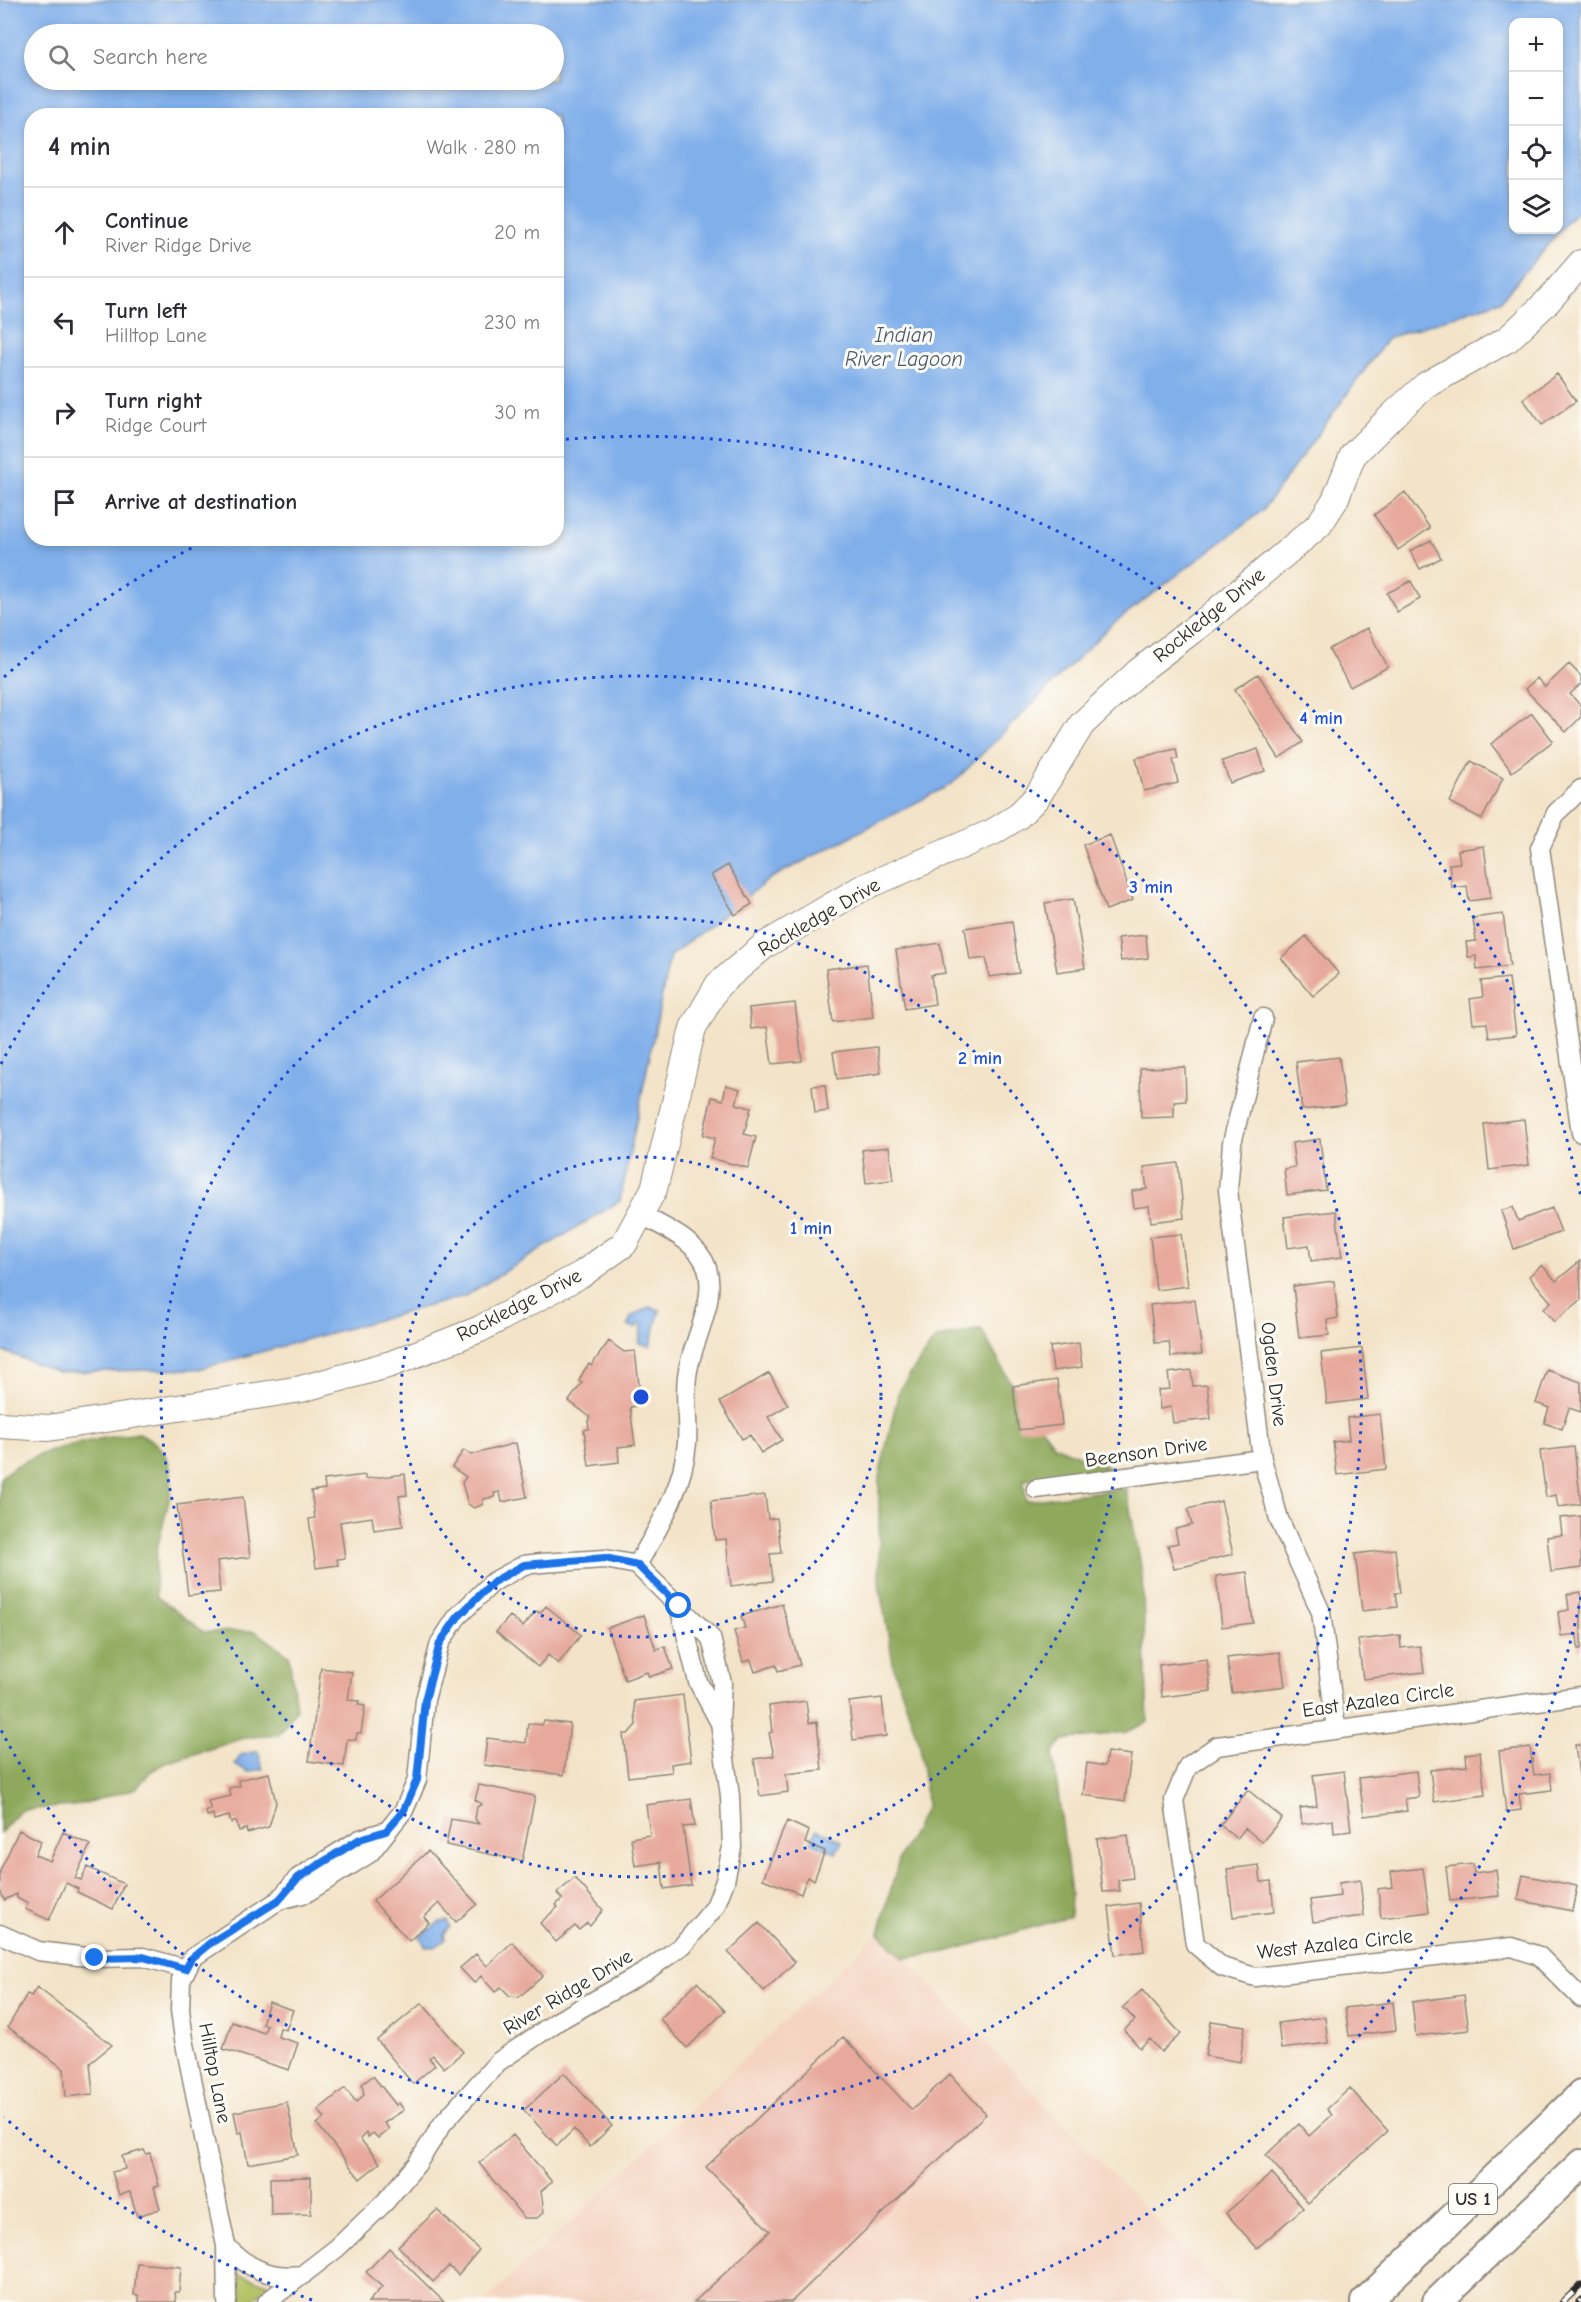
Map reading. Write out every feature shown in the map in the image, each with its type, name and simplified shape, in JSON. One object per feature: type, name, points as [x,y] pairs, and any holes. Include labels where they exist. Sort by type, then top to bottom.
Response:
[{"type":"main road","name":"US 1","points":[[1365,2302],[1581,2095]]},
{"type":"main road","name":"US 1","points":[[1437,2302],[1581,2164]]},
{"type":"street","name":"Rockledge Drive","points":[[0,1425],[48,1428],[301,1389],[391,1364],[480,1329],[582,1274],[624,1244],[654,1189],[693,1028],[718,985],[765,945],[862,888],[993,832],[1017,817],[1037,798],[1082,724],[1139,671],[1206,620],[1319,525],[1335,500],[1353,455],[1394,414],[1426,385],[1508,339],[1548,301],[1581,263]]},
{"type":"street","points":[[1581,789],[1556,813],[1540,848],[1581,1133]]},
{"type":"street","name":"Ogden Drive","points":[[1263,1018],[1232,1143],[1228,1190],[1262,1459],[1279,1519],[1321,1612],[1336,1728]]},
{"type":"street","points":[[0,1934],[38,1951],[95,1958],[143,1957],[186,1969],[192,1958],[209,1944],[279,1900],[298,1878],[360,1839],[386,1831],[404,1810],[417,1780],[425,1700],[440,1643],[458,1617],[493,1582],[524,1565],[605,1558],[637,1565],[666,1513],[683,1466],[687,1442],[685,1394],[688,1370],[709,1288],[706,1267],[692,1245],[640,1214]]},
{"type":"street","name":"Beenson Drive","points":[[1036,1489],[1262,1459]]},
{"type":"street","name":"River Ridge Drive","points":[[267,2302],[337,2248],[386,2202],[417,2164],[443,2123],[498,2062],[558,2021],[645,1972],[683,1945],[715,1907],[725,1881],[732,1847],[730,1796],[720,1722],[722,1683],[711,1638],[637,1565]]},
{"type":"street","name":"East Azalea Circle","points":[[1188,1766],[1217,1746],[1581,1696]]},
{"type":"street","name":"West Azalea Circle","points":[[1188,1766],[1174,1800],[1195,1944],[1222,1967],[1255,1977],[1512,1947],[1539,1956],[1581,1998]]},
{"type":"street","name":"Hilltop Lane","points":[[186,1969],[181,1980],[180,2010],[226,2246],[227,2302]]},
{"type":"street","points":[[226,2246],[239,2260],[256,2270],[286,2277],[303,2275]]},
{"type":"shaded area","points":[[879,1932],[1235,2302],[484,2302],[698,2102]]},
{"type":"green space","points":[[981,1329],[1017,1394],[1054,1445],[1113,1469],[1024,1480],[1026,1501],[1126,1488],[1142,1571],[1148,1722],[1126,1732],[1063,1740],[1053,1754],[1071,1894],[1070,1917],[946,1952],[904,1958],[879,1933],[899,1859],[927,1805],[920,1746],[894,1668],[879,1584],[879,1477],[899,1390],[935,1339]]},
{"type":"green space","points":[[139,1433],[157,1445],[167,1458],[171,1473],[168,1506],[156,1558],[156,1596],[204,1632],[255,1631],[289,1655],[296,1709],[279,1735],[247,1737],[163,1764],[150,1772],[137,1788],[74,1806],[21,1810],[0,1833],[0,1478],[13,1468],[46,1452],[104,1438]]},
{"type":"green space","points":[[238,2274],[268,2284],[268,2287],[249,2302],[234,2302]]},
{"type":"water","name":"Indian River Lagoon","points":[[0,0],[1581,0],[1581,206],[1563,227],[1563,18],[1509,18],[1509,234],[1557,234],[1500,301],[1388,338],[1262,511],[1111,625],[952,784],[771,878],[670,956],[620,1201],[465,1296],[199,1369],[58,1372],[0,1350]]},
{"type":"water","points":[[649,1307],[660,1310],[650,1346],[639,1343],[642,1324],[638,1324],[636,1328],[628,1326],[631,1317]]},
{"type":"water","points":[[258,1751],[263,1769],[248,1772],[235,1764],[241,1755]]},
{"type":"water","points":[[817,1829],[842,1841],[836,1853],[811,1842]]},
{"type":"water","points":[[448,1921],[450,1927],[444,1935],[445,1940],[435,1947],[425,1946],[420,1936],[440,1922]]},
{"type":"building","points":[[1557,374],[1576,401],[1542,425],[1523,399]]},
{"type":"building","points":[[1405,492],[1430,528],[1398,550],[1374,515]]},
{"type":"building","points":[[1431,540],[1441,558],[1420,569],[1410,551]]},
{"type":"building","points":[[1411,581],[1420,599],[1397,612],[1387,593]]},
{"type":"building","points":[[1367,628],[1388,667],[1350,687],[1329,649]]},
{"type":"building","points":[[1569,664],[1581,676],[1581,684],[1570,694],[1581,706],[1581,717],[1566,732],[1525,689],[1537,678],[1545,687]]},
{"type":"building","points":[[1258,674],[1303,742],[1279,758],[1235,689]]},
{"type":"building","points":[[1532,713],[1553,741],[1512,772],[1491,744]]},
{"type":"building","points":[[1176,749],[1178,759],[1173,759],[1178,783],[1144,791],[1136,758]]},
{"type":"building","points":[[1258,749],[1265,771],[1230,783],[1222,761]]},
{"type":"building","points":[[1471,761],[1503,778],[1482,819],[1450,802]]},
{"type":"building","points":[[1110,835],[1133,900],[1106,910],[1083,845]]},
{"type":"building","points":[[1484,846],[1491,898],[1469,901],[1467,886],[1452,888],[1449,864],[1460,863],[1458,850]]},
{"type":"building","points":[[728,865],[752,904],[735,915],[711,875]]},
{"type":"building","points":[[1073,899],[1085,968],[1057,972],[1045,903]]},
{"type":"building","points":[[1503,914],[1510,966],[1477,970],[1476,956],[1468,957],[1466,942],[1476,941],[1473,918]]},
{"type":"building","points":[[1012,921],[1019,973],[989,977],[986,958],[970,960],[965,928]]},
{"type":"building","points":[[1146,935],[1148,958],[1121,961],[1118,938]]},
{"type":"building","points":[[1306,936],[1339,974],[1313,996],[1281,958]]},
{"type":"building","points":[[940,943],[945,973],[931,975],[935,1004],[905,1009],[896,950]]},
{"type":"building","points":[[867,964],[873,1017],[833,1022],[826,969]]},
{"type":"building","points":[[1509,978],[1516,1035],[1489,1038],[1487,1023],[1473,1024],[1470,999],[1483,997],[1481,981]]},
{"type":"building","points":[[795,1003],[802,1061],[772,1064],[767,1027],[751,1029],[749,1008]]},
{"type":"building","points":[[877,1047],[881,1073],[837,1079],[833,1052]]},
{"type":"building","points":[[1339,1057],[1345,1105],[1302,1110],[1296,1062]]},
{"type":"building","points":[[1185,1067],[1186,1101],[1174,1102],[1174,1117],[1141,1118],[1140,1068]]},
{"type":"building","points":[[726,1085],[740,1089],[736,1104],[751,1108],[744,1134],[756,1137],[748,1168],[710,1158],[715,1138],[703,1135],[712,1097],[723,1100]]},
{"type":"building","points":[[825,1085],[828,1111],[815,1113],[812,1086]]},
{"type":"building","points":[[1524,1119],[1529,1165],[1489,1170],[1484,1124]]},
{"type":"building","points":[[1320,1139],[1326,1190],[1287,1195],[1284,1169],[1295,1167],[1292,1143]]},
{"type":"building","points":[[889,1147],[893,1180],[866,1183],[862,1150]]},
{"type":"building","points":[[1178,1163],[1184,1218],[1151,1222],[1149,1206],[1134,1208],[1132,1191],[1147,1189],[1144,1167]]},
{"type":"building","points":[[1513,1207],[1518,1221],[1552,1208],[1561,1232],[1514,1249],[1501,1211]]},
{"type":"building","points":[[1336,1211],[1342,1257],[1311,1261],[1309,1245],[1288,1248],[1284,1217]]},
{"type":"building","points":[[1181,1234],[1188,1286],[1156,1290],[1150,1237]]},
{"type":"building","points":[[1580,1261],[1581,1300],[1554,1322],[1543,1309],[1551,1302],[1529,1276],[1542,1265],[1556,1281]]},
{"type":"building","points":[[1334,1281],[1338,1318],[1327,1320],[1329,1335],[1299,1338],[1293,1286]]},
{"type":"building","points":[[1195,1300],[1202,1354],[1171,1357],[1169,1342],[1155,1343],[1150,1305]]},
{"type":"building","points":[[609,1341],[624,1352],[635,1351],[640,1393],[635,1394],[637,1406],[630,1407],[635,1445],[618,1447],[619,1462],[589,1466],[584,1430],[589,1429],[590,1417],[569,1401],[582,1383],[579,1381],[584,1371],[589,1364],[591,1366]]},
{"type":"building","points":[[1079,1343],[1082,1367],[1053,1371],[1050,1347]]},
{"type":"building","points":[[1362,1348],[1368,1399],[1327,1404],[1321,1353]]},
{"type":"building","points":[[1191,1370],[1193,1386],[1207,1385],[1211,1419],[1173,1423],[1171,1407],[1160,1409],[1158,1390],[1170,1389],[1168,1373]]},
{"type":"building","points":[[1547,1370],[1581,1382],[1581,1412],[1569,1408],[1562,1429],[1544,1423],[1549,1408],[1536,1403]]},
{"type":"building","points":[[769,1373],[788,1405],[768,1417],[782,1440],[761,1453],[750,1435],[742,1439],[720,1402]]},
{"type":"building","points":[[1057,1380],[1062,1425],[1018,1430],[1013,1386]]},
{"type":"building","points":[[1380,1414],[1386,1469],[1337,1475],[1333,1442],[1349,1440],[1347,1418]]},
{"type":"building","points":[[516,1443],[527,1497],[502,1502],[500,1492],[494,1493],[495,1497],[484,1499],[482,1505],[474,1508],[468,1504],[462,1483],[466,1477],[452,1467],[464,1450],[471,1455]]},
{"type":"building","points":[[1574,1447],[1581,1504],[1558,1507],[1556,1495],[1546,1497],[1540,1451]]},
{"type":"building","points":[[405,1474],[407,1495],[399,1496],[403,1526],[374,1530],[372,1517],[340,1522],[345,1558],[337,1559],[338,1565],[316,1568],[309,1519],[315,1518],[311,1491],[325,1489],[324,1480],[365,1475],[365,1479]]},
{"type":"building","points":[[765,1495],[768,1519],[777,1518],[781,1553],[770,1554],[773,1581],[731,1586],[726,1539],[715,1540],[711,1501]]},
{"type":"building","points":[[243,1497],[250,1557],[217,1561],[220,1592],[188,1595],[177,1505]]},
{"type":"building","points":[[1221,1501],[1233,1554],[1174,1569],[1168,1545],[1178,1543],[1175,1529],[1192,1525],[1188,1509]]},
{"type":"building","points":[[1581,1516],[1581,1568],[1551,1572],[1547,1537],[1562,1535],[1560,1518]]},
{"type":"building","points":[[1395,1549],[1400,1593],[1395,1593],[1397,1607],[1362,1611],[1355,1554]]},
{"type":"building","points":[[1247,1572],[1253,1623],[1222,1627],[1216,1576]]},
{"type":"building","points":[[1581,1592],[1581,1649],[1578,1649],[1577,1634],[1561,1636],[1558,1612],[1569,1610],[1567,1594]]},
{"type":"building","points":[[782,1604],[800,1665],[778,1671],[776,1665],[755,1672],[751,1660],[743,1662],[734,1631],[745,1628],[741,1616]]},
{"type":"building","points":[[546,1606],[581,1635],[558,1664],[548,1655],[538,1667],[496,1632],[510,1616],[523,1627],[536,1611],[540,1613]]},
{"type":"building","points":[[644,1615],[656,1650],[665,1646],[673,1669],[649,1677],[647,1672],[625,1680],[607,1628]]},
{"type":"building","points":[[1400,1635],[1401,1648],[1420,1646],[1424,1672],[1363,1679],[1358,1640]]},
{"type":"building","points":[[1280,1652],[1285,1686],[1232,1693],[1227,1658]]},
{"type":"building","points":[[1207,1659],[1211,1691],[1162,1697],[1159,1665]]},
{"type":"building","points":[[321,1668],[352,1672],[348,1700],[359,1701],[358,1705],[365,1706],[361,1733],[357,1733],[356,1740],[347,1739],[344,1766],[309,1761]]},
{"type":"building","points":[[683,1695],[691,1761],[671,1764],[672,1772],[628,1777],[623,1734],[628,1734],[636,1725],[634,1701]]},
{"type":"building","points":[[882,1698],[886,1736],[853,1740],[849,1702]]},
{"type":"building","points":[[806,1701],[809,1723],[817,1722],[822,1770],[786,1774],[788,1792],[760,1796],[754,1759],[774,1756],[769,1733],[772,1732],[769,1706]]},
{"type":"building","points":[[544,1721],[570,1724],[564,1775],[484,1765],[487,1738],[526,1743],[528,1723],[542,1725]]},
{"type":"building","points":[[1575,1745],[1581,1745],[1581,1774],[1579,1775]]},
{"type":"building","points":[[1530,1747],[1534,1775],[1550,1773],[1552,1790],[1519,1794],[1521,1810],[1506,1812],[1499,1751]]},
{"type":"building","points":[[1107,1752],[1131,1755],[1125,1801],[1083,1795],[1087,1763],[1105,1766]]},
{"type":"building","points":[[1480,1752],[1485,1795],[1434,1802],[1430,1770],[1467,1766],[1466,1754]]},
{"type":"building","points":[[1344,1771],[1351,1831],[1334,1833],[1333,1820],[1302,1824],[1300,1808],[1317,1806],[1313,1775]]},
{"type":"building","points":[[1416,1771],[1419,1797],[1405,1799],[1407,1811],[1364,1816],[1359,1778]]},
{"type":"building","points":[[269,1773],[276,1803],[269,1827],[247,1833],[246,1829],[239,1831],[236,1821],[231,1823],[229,1816],[214,1820],[213,1814],[207,1816],[206,1811],[211,1810],[208,1801],[231,1796],[229,1788],[240,1786],[238,1780]]},
{"type":"building","points":[[479,1785],[535,1796],[522,1861],[446,1845],[451,1819],[479,1824],[475,1819],[477,1807],[482,1804],[475,1800]]},
{"type":"building","points":[[1248,1790],[1282,1818],[1262,1842],[1245,1828],[1237,1839],[1220,1825]]},
{"type":"building","points":[[691,1799],[695,1826],[683,1827],[691,1885],[664,1889],[661,1862],[635,1866],[631,1838],[650,1835],[646,1805]]},
{"type":"building","points":[[787,1821],[809,1831],[805,1843],[825,1851],[814,1880],[807,1877],[801,1894],[763,1879]]},
{"type":"building","points":[[19,1830],[41,1841],[35,1855],[50,1861],[63,1832],[90,1845],[75,1878],[81,1880],[87,1867],[124,1884],[113,1909],[77,1892],[78,1889],[66,1883],[49,1920],[25,1909],[28,1904],[17,1898],[17,1894],[4,1900],[0,1890],[0,1871]]},
{"type":"building","points":[[1128,1835],[1133,1878],[1118,1880],[1120,1891],[1103,1892],[1097,1839]]},
{"type":"building","points":[[428,1851],[477,1904],[456,1922],[439,1903],[424,1917],[429,1923],[409,1941],[373,1901]]},
{"type":"building","points":[[1473,1864],[1474,1873],[1496,1870],[1499,1896],[1450,1901],[1446,1867]]},
{"type":"building","points":[[1259,1865],[1261,1882],[1271,1881],[1274,1912],[1233,1917],[1227,1869]]},
{"type":"building","points":[[1423,1868],[1429,1912],[1381,1918],[1378,1889],[1393,1887],[1391,1872]]},
{"type":"building","points":[[1523,1875],[1577,1886],[1572,1911],[1518,1900]]},
{"type":"building","points":[[575,1878],[603,1910],[590,1926],[587,1923],[579,1930],[575,1926],[556,1942],[540,1923],[558,1907],[556,1905],[562,1899],[557,1893]]},
{"type":"building","points":[[1360,1880],[1364,1916],[1313,1922],[1310,1900],[1340,1896],[1339,1883]]},
{"type":"building","points":[[1139,1903],[1144,1951],[1115,1955],[1109,1907]]},
{"type":"building","points":[[759,1923],[795,1962],[764,1991],[728,1952]]},
{"type":"building","points":[[512,1942],[543,1976],[519,1997],[510,1996],[501,1987],[495,1992],[481,1976],[474,1983],[460,1968],[476,1954],[487,1966]]},
{"type":"building","points":[[697,1982],[725,2011],[687,2048],[660,2019]]},
{"type":"building","points":[[37,1987],[112,2045],[90,2063],[93,2094],[66,2097],[64,2069],[8,2027],[27,1994],[31,1996]]},
{"type":"building","points":[[1142,1990],[1181,2034],[1161,2052],[1150,2039],[1140,2048],[1124,2030],[1135,2020],[1123,2007]]},
{"type":"building","points":[[1464,1995],[1469,2030],[1416,2036],[1412,2002]]},
{"type":"building","points":[[269,2002],[293,2010],[286,2030],[280,2028],[278,2037],[298,2043],[289,2070],[223,2049],[232,2022],[264,2033],[267,2025],[262,2024]]},
{"type":"building","points":[[1393,2002],[1396,2030],[1349,2036],[1345,2008]]},
{"type":"building","points":[[422,2003],[463,2052],[444,2068],[433,2055],[429,2058],[435,2065],[413,2084],[377,2040]]},
{"type":"building","points":[[1325,2017],[1328,2043],[1281,2049],[1278,2023]]},
{"type":"building","points":[[1211,2021],[1245,2026],[1240,2062],[1205,2056]]},
{"type":"building","points":[[843,2037],[912,2110],[950,2074],[986,2114],[791,2302],[694,2302],[770,2231],[706,2167]]},
{"type":"building","points":[[564,2073],[612,2126],[590,2147],[574,2129],[557,2146],[524,2110]]},
{"type":"building","points":[[373,2076],[396,2105],[399,2103],[404,2110],[384,2123],[389,2129],[378,2138],[373,2133],[368,2137],[366,2133],[360,2139],[380,2163],[360,2179],[317,2124],[325,2118],[318,2110],[345,2088],[356,2102],[364,2095],[362,2084]]},
{"type":"building","points":[[1350,2088],[1388,2131],[1308,2203],[1266,2155],[1299,2124],[1309,2136],[1332,2115],[1327,2109]]},
{"type":"building","points":[[287,2102],[298,2155],[248,2164],[242,2132],[238,2133],[234,2112]]},
{"type":"building","points":[[513,2135],[552,2182],[541,2191],[544,2212],[537,2218],[524,2218],[479,2163]]},
{"type":"building","points":[[144,2150],[146,2154],[150,2153],[159,2186],[154,2187],[160,2209],[137,2216],[130,2192],[119,2195],[112,2172],[125,2169],[122,2156]]},
{"type":"building","points":[[1272,2173],[1303,2208],[1257,2248],[1226,2213]]},
{"type":"building","points":[[311,2177],[311,2214],[271,2215],[270,2178]]},
{"type":"building","points":[[437,2210],[479,2250],[458,2275],[449,2266],[433,2282],[398,2246]]},
{"type":"building","points":[[389,2248],[444,2302],[368,2302],[382,2287],[366,2272]]},
{"type":"building","points":[[137,2263],[181,2267],[179,2292],[175,2292],[176,2302],[139,2302],[139,2296],[134,2295]]},
{"type":"railway","points":[[1563,2302],[1581,2285]]},
{"type":"route","points":[[95,1958],[143,1957],[186,1969],[192,1958],[209,1944],[279,1900],[298,1878],[360,1839],[386,1831],[404,1810],[417,1780],[425,1700],[440,1643],[458,1617],[493,1582],[510,1571],[524,1565],[605,1558],[637,1565],[679,1606]]}]
